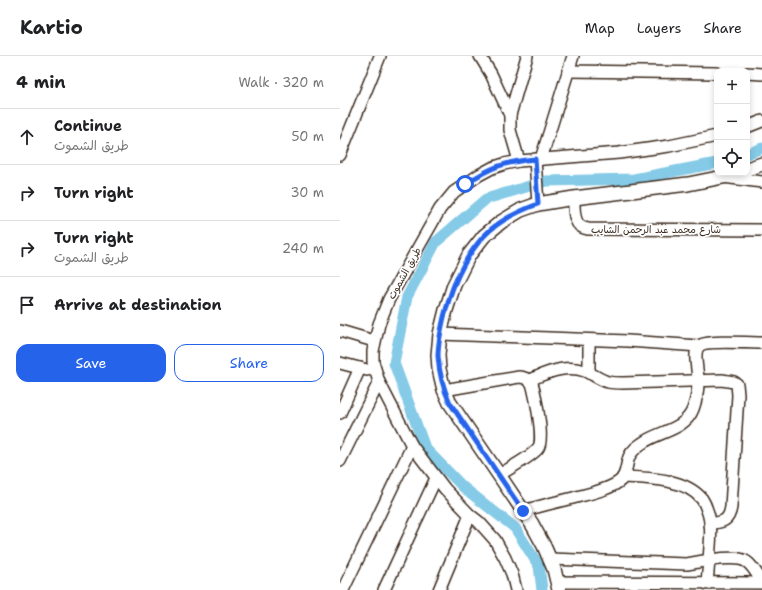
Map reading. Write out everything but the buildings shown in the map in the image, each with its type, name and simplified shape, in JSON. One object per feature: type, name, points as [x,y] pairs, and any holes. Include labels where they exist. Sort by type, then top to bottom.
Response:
[{"type":"street","points":[[340,155],[380,56]]},
{"type":"street","points":[[480,56],[491,74],[510,115]]},
{"type":"street","points":[[518,161],[510,130],[510,115],[527,56]]},
{"type":"street","points":[[538,204],[537,163],[573,56]]},
{"type":"street","points":[[568,71],[714,73]]},
{"type":"street","points":[[750,73],[762,74]]},
{"type":"street","points":[[750,126],[762,121]]},
{"type":"street","name":"طريق الشموت","points":[[516,590],[512,574],[505,558],[494,540],[479,522],[470,515],[445,489],[412,446],[377,377],[373,350],[374,341],[389,299],[440,209],[454,192],[479,175],[498,166],[518,161],[537,163],[619,153],[669,146],[714,137]]},
{"type":"street","points":[[750,168],[762,164]]},
{"type":"street","points":[[724,176],[688,184],[538,204],[521,210],[501,222],[484,236],[469,255],[454,285],[440,334],[438,355],[444,390],[450,403],[499,474],[541,540],[550,559],[558,586],[762,583]]},
{"type":"street","points":[[734,176],[762,182]]},
{"type":"street","name":"شارع محمد عبد الرحمن الشايب","points":[[574,198],[576,218],[578,224],[582,228],[762,230]]},
{"type":"street","points":[[340,331],[374,341]]},
{"type":"street","points":[[440,334],[628,341],[699,346],[702,344],[711,343],[762,343]]},
{"type":"street","points":[[589,340],[589,373]]},
{"type":"street","points":[[523,511],[598,491],[611,486],[623,477],[629,457],[636,448],[645,441],[678,426],[686,420],[692,410],[696,398],[698,381],[696,353],[699,346]]},
{"type":"street","points":[[340,363],[360,368],[377,377],[340,461]]},
{"type":"street","points":[[340,413],[360,368]]},
{"type":"street","points":[[529,380],[564,368],[575,368],[609,382],[623,383],[722,380],[737,384],[738,388],[730,516],[718,523],[710,524]]},
{"type":"street","points":[[444,390],[519,377],[523,377],[532,383],[540,423],[540,446],[538,450],[499,474]]},
{"type":"street","points":[[343,590],[412,446]]},
{"type":"street","points":[[623,477],[661,480],[678,484],[692,490],[703,499],[708,511],[710,524],[707,584]]},
{"type":"street","points":[[384,590],[436,478]]},
{"type":"street","points":[[439,590],[470,515]]},
{"type":"street","points":[[550,559],[687,564],[709,560],[735,559],[745,561],[750,565],[762,583]]},
{"type":"waterway","points":[[750,153],[762,148]]},
{"type":"waterway","points":[[542,590],[539,566],[515,528],[463,487],[425,448],[394,363],[407,297],[436,242],[486,199],[546,181],[634,179],[714,164]]},
{"type":"route","points":[[465,184],[492,168],[518,161],[535,159],[538,204],[521,210],[501,222],[484,236],[469,255],[454,285],[446,310],[440,334],[438,355],[444,390],[450,403],[523,511]]}]
